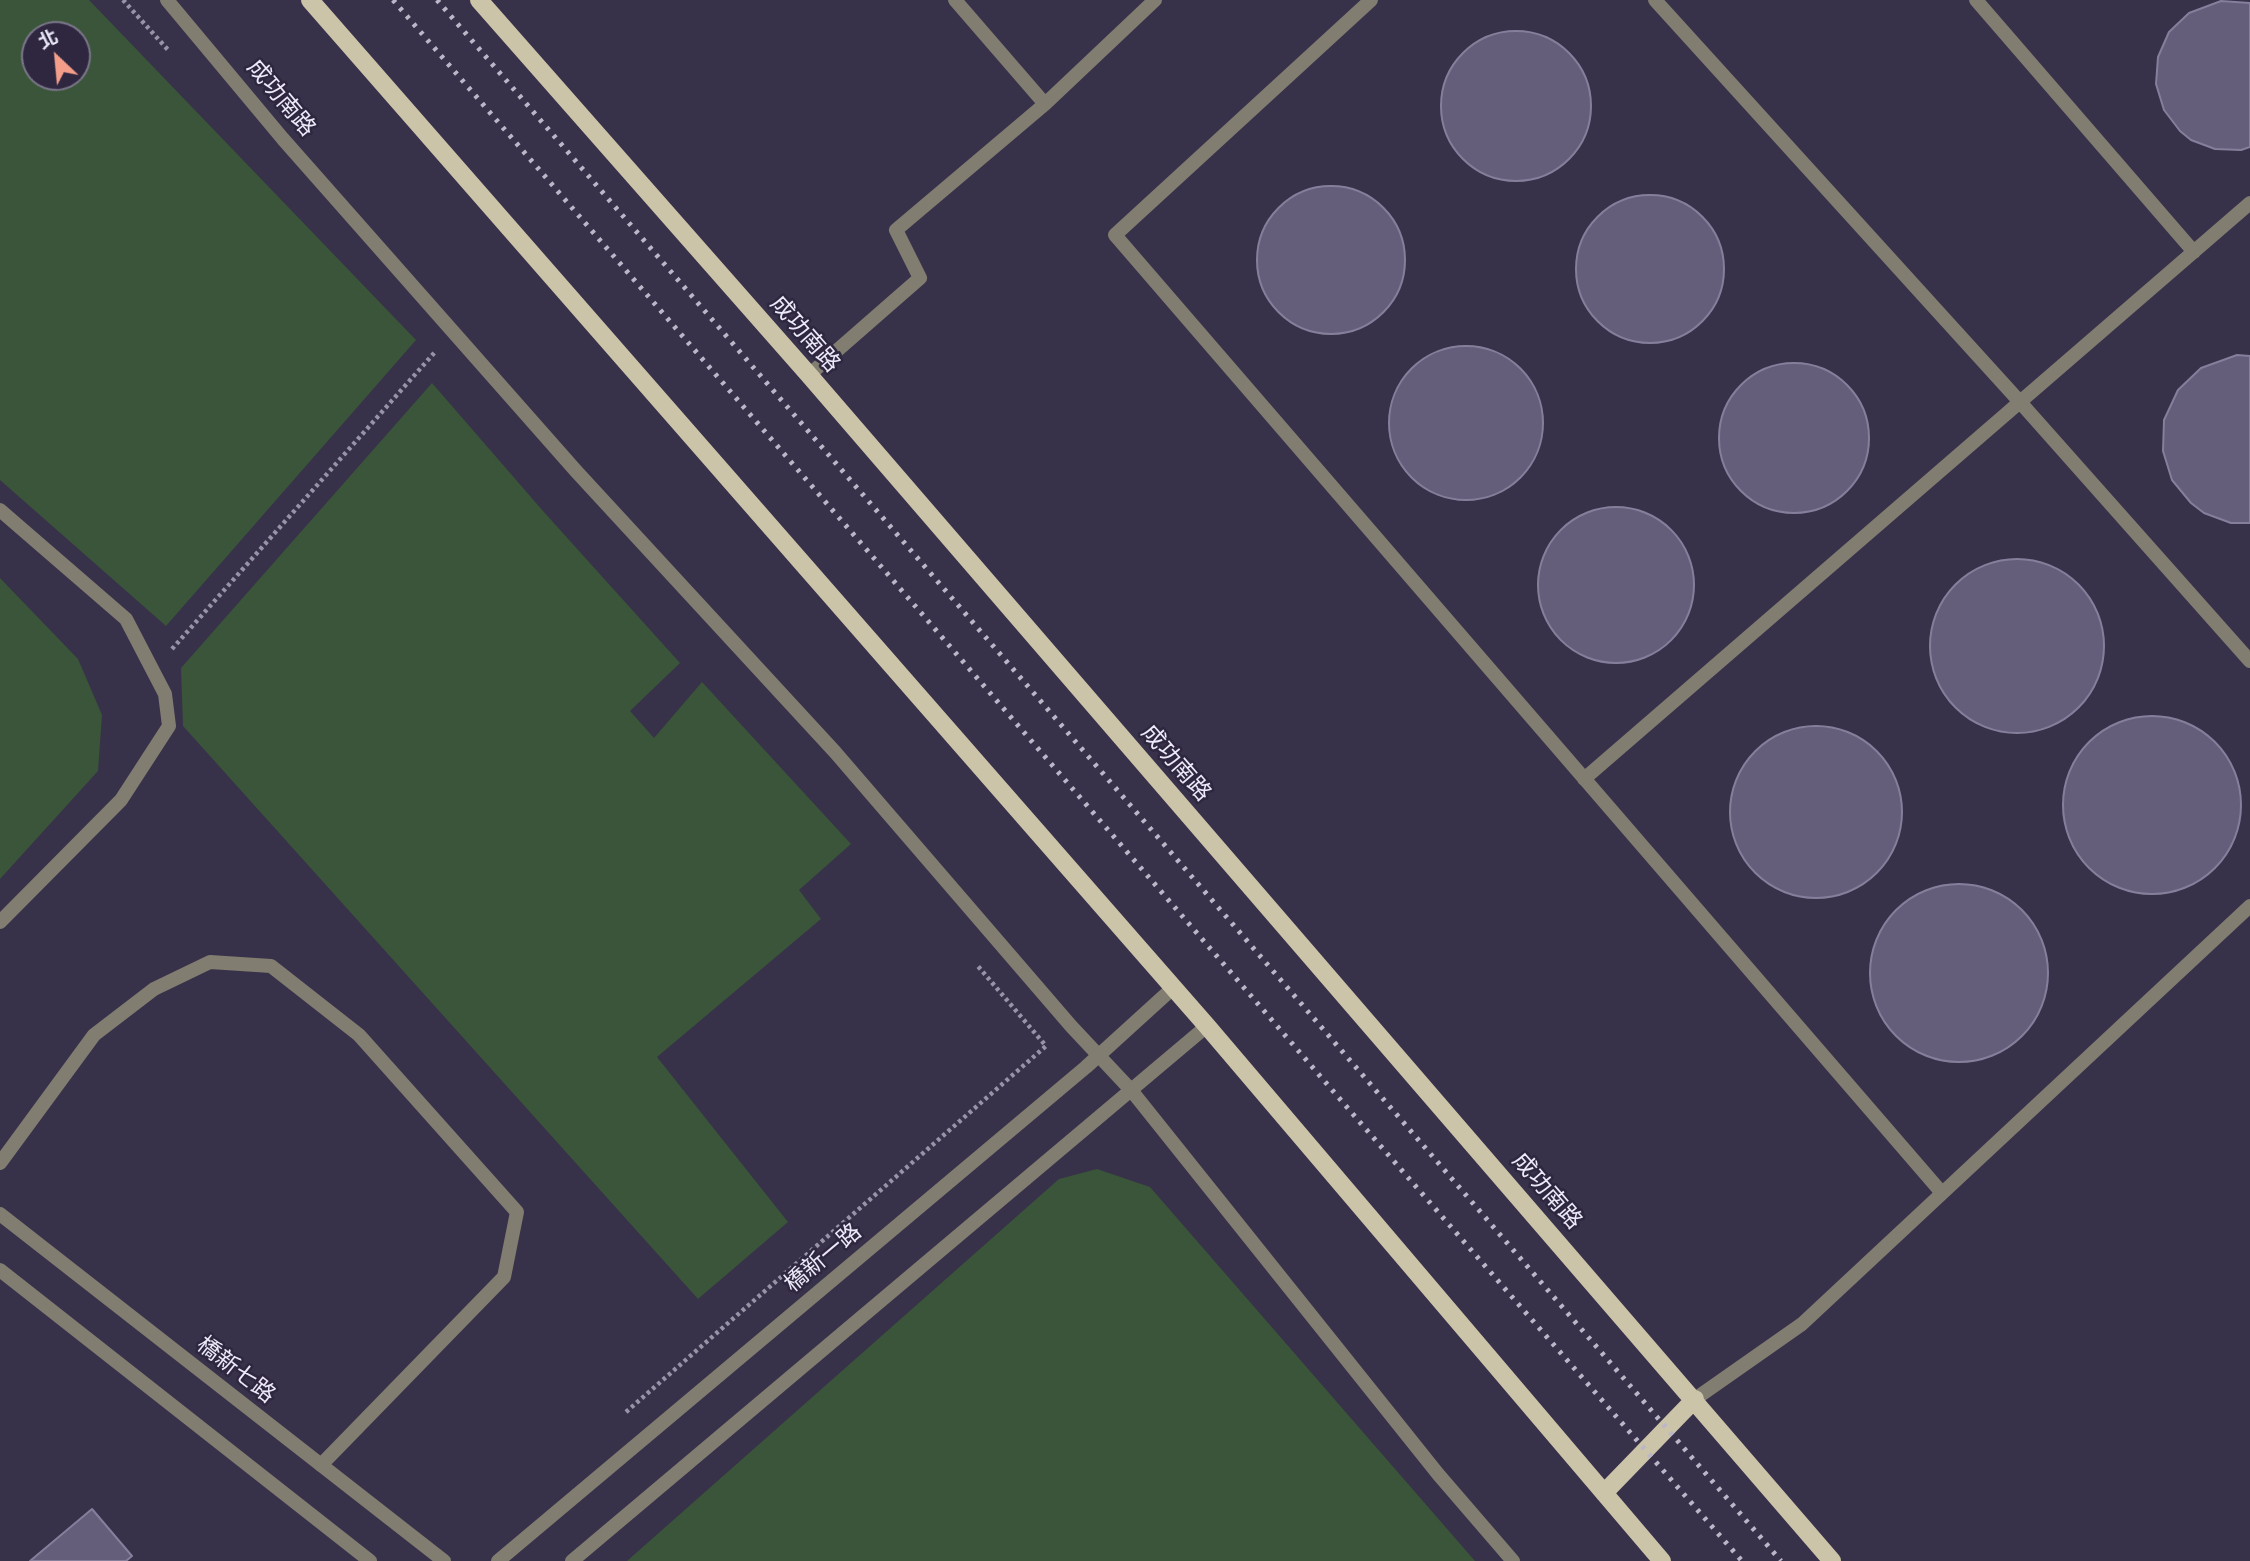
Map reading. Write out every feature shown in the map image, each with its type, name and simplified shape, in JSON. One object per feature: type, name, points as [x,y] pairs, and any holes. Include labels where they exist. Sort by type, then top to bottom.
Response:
[{"type":"main road","points":[[310,0],[1174,987],[1662,1561]]},
{"type":"main road","name":"成功南路","points":[[479,0],[809,375],[1832,1561]]},
{"type":"main road","points":[[1604,1493],[1695,1399]]},
{"type":"street","name":"成功南路","points":[[167,0],[284,139],[531,421],[835,752],[1131,1090],[1438,1474],[1513,1561]]},
{"type":"street","points":[[955,0],[1045,104]]},
{"type":"street","points":[[809,375],[920,278],[896,230],[1045,104],[1155,0]]},
{"type":"street","points":[[1370,0],[1115,235],[1942,1193]]},
{"type":"street","points":[[1654,0],[2020,402],[2250,661]]},
{"type":"street","points":[[1976,0],[2194,252]]},
{"type":"street","points":[[1584,779],[2250,203]]},
{"type":"street","points":[[0,510],[126,619],[164,694],[169,726],[121,800],[0,922]]},
{"type":"street","points":[[1695,1399],[1802,1324],[2250,906]]},
{"type":"street","points":[[0,1163],[94,1035],[155,989],[210,962],[271,966],[359,1035],[517,1212],[504,1277],[321,1465]]},
{"type":"street","name":"橋新一路","points":[[498,1561],[1098,1055],[1174,987]]},
{"type":"street","points":[[572,1561],[1207,1026]]},
{"type":"street","name":"橋新七路","points":[[0,1214],[444,1561]]},
{"type":"street","points":[[0,1270],[370,1561]]},
{"type":"path","points":[[152,671],[437,349]]},
{"type":"path","points":[[622,1417],[1046,1046]]},
{"type":"green space","points":[[0,0],[89,0],[416,340],[166,626],[0,480]]},
{"type":"green space","points":[[432,383],[680,663],[630,711],[654,738],[702,682],[851,844],[799,890],[821,919],[657,1057],[788,1222],[698,1299],[183,726],[181,668]]},
{"type":"green space","points":[[0,578],[78,659],[102,715],[98,771],[0,879]]},
{"type":"green space","points":[[1097,1169],[1150,1187],[1475,1561],[627,1561],[1059,1179]]},
{"type":"building","points":[[2221,1],[2250,3],[2250,147],[2241,150],[2215,149],[2191,140],[2180,131],[2164,110],[2156,84],[2158,57],[2169,32],[2189,13]]},
{"type":"building","points":[[1516,31],[1545,37],[1569,53],[1585,77],[1591,106],[1585,135],[1569,159],[1545,175],[1516,181],[1487,175],[1463,159],[1447,135],[1441,106],[1447,77],[1463,53],[1487,37]]},
{"type":"building","points":[[1331,186],[1359,192],[1383,208],[1399,232],[1405,260],[1399,288],[1383,312],[1359,328],[1331,334],[1303,328],[1279,312],[1263,288],[1257,260],[1263,232],[1279,208],[1303,192]]},
{"type":"building","points":[[1650,195],[1678,201],[1702,217],[1718,241],[1724,269],[1718,297],[1702,321],[1678,337],[1650,343],[1622,337],[1598,321],[1582,297],[1576,269],[1582,241],[1598,217],[1622,201]]},
{"type":"building","points":[[1466,346],[1496,351],[1521,368],[1538,393],[1543,423],[1538,453],[1521,478],[1496,495],[1466,500],[1436,495],[1411,478],[1394,453],[1389,423],[1394,393],[1411,368],[1436,351]]},
{"type":"building","points":[[2237,355],[2250,356],[2250,523],[2231,523],[2204,513],[2191,503],[2172,480],[2163,451],[2164,420],[2178,390],[2201,368]]},
{"type":"building","points":[[1794,363],[1823,369],[1847,385],[1863,409],[1869,438],[1863,467],[1847,491],[1823,507],[1794,513],[1765,507],[1741,491],[1725,467],[1719,438],[1725,409],[1741,385],[1765,369]]},
{"type":"building","points":[[1616,507],[1646,513],[1671,530],[1688,555],[1694,585],[1688,615],[1671,640],[1646,657],[1616,663],[1586,657],[1561,640],[1544,615],[1538,585],[1544,555],[1561,530],[1586,513]]},
{"type":"building","points":[[2017,559],[2050,566],[2078,585],[2097,613],[2104,646],[2097,679],[2078,707],[2050,726],[2017,733],[1984,726],[1956,707],[1937,679],[1930,646],[1937,613],[1956,585],[1984,566]]},
{"type":"building","points":[[2152,716],[2186,723],[2215,742],[2234,771],[2241,805],[2234,839],[2215,868],[2186,887],[2152,894],[2118,887],[2089,868],[2070,839],[2063,805],[2070,771],[2089,742],[2118,723]]},
{"type":"building","points":[[1816,726],[1849,733],[1864,740],[1877,751],[1888,764],[1895,779],[1902,812],[1895,845],[1888,860],[1877,873],[1864,884],[1849,891],[1816,898],[1783,891],[1768,884],[1755,873],[1744,860],[1737,845],[1730,812],[1737,779],[1744,764],[1755,751],[1768,740],[1783,733]]},
{"type":"building","points":[[1959,884],[1976,885],[1993,891],[2022,910],[2041,939],[2047,956],[2047,990],[2041,1007],[2022,1036],[1993,1055],[1976,1061],[1959,1062],[1942,1061],[1925,1055],[1896,1036],[1877,1007],[1871,990],[1870,973],[1871,956],[1877,939],[1896,910],[1925,891],[1942,885]]},
{"type":"building","points":[[92,1509],[132,1556],[126,1561],[30,1561]]},
{"type":"railway","points":[[393,0],[1358,1120],[1742,1561]]},
{"type":"railway","points":[[437,0],[1781,1561]]}]
